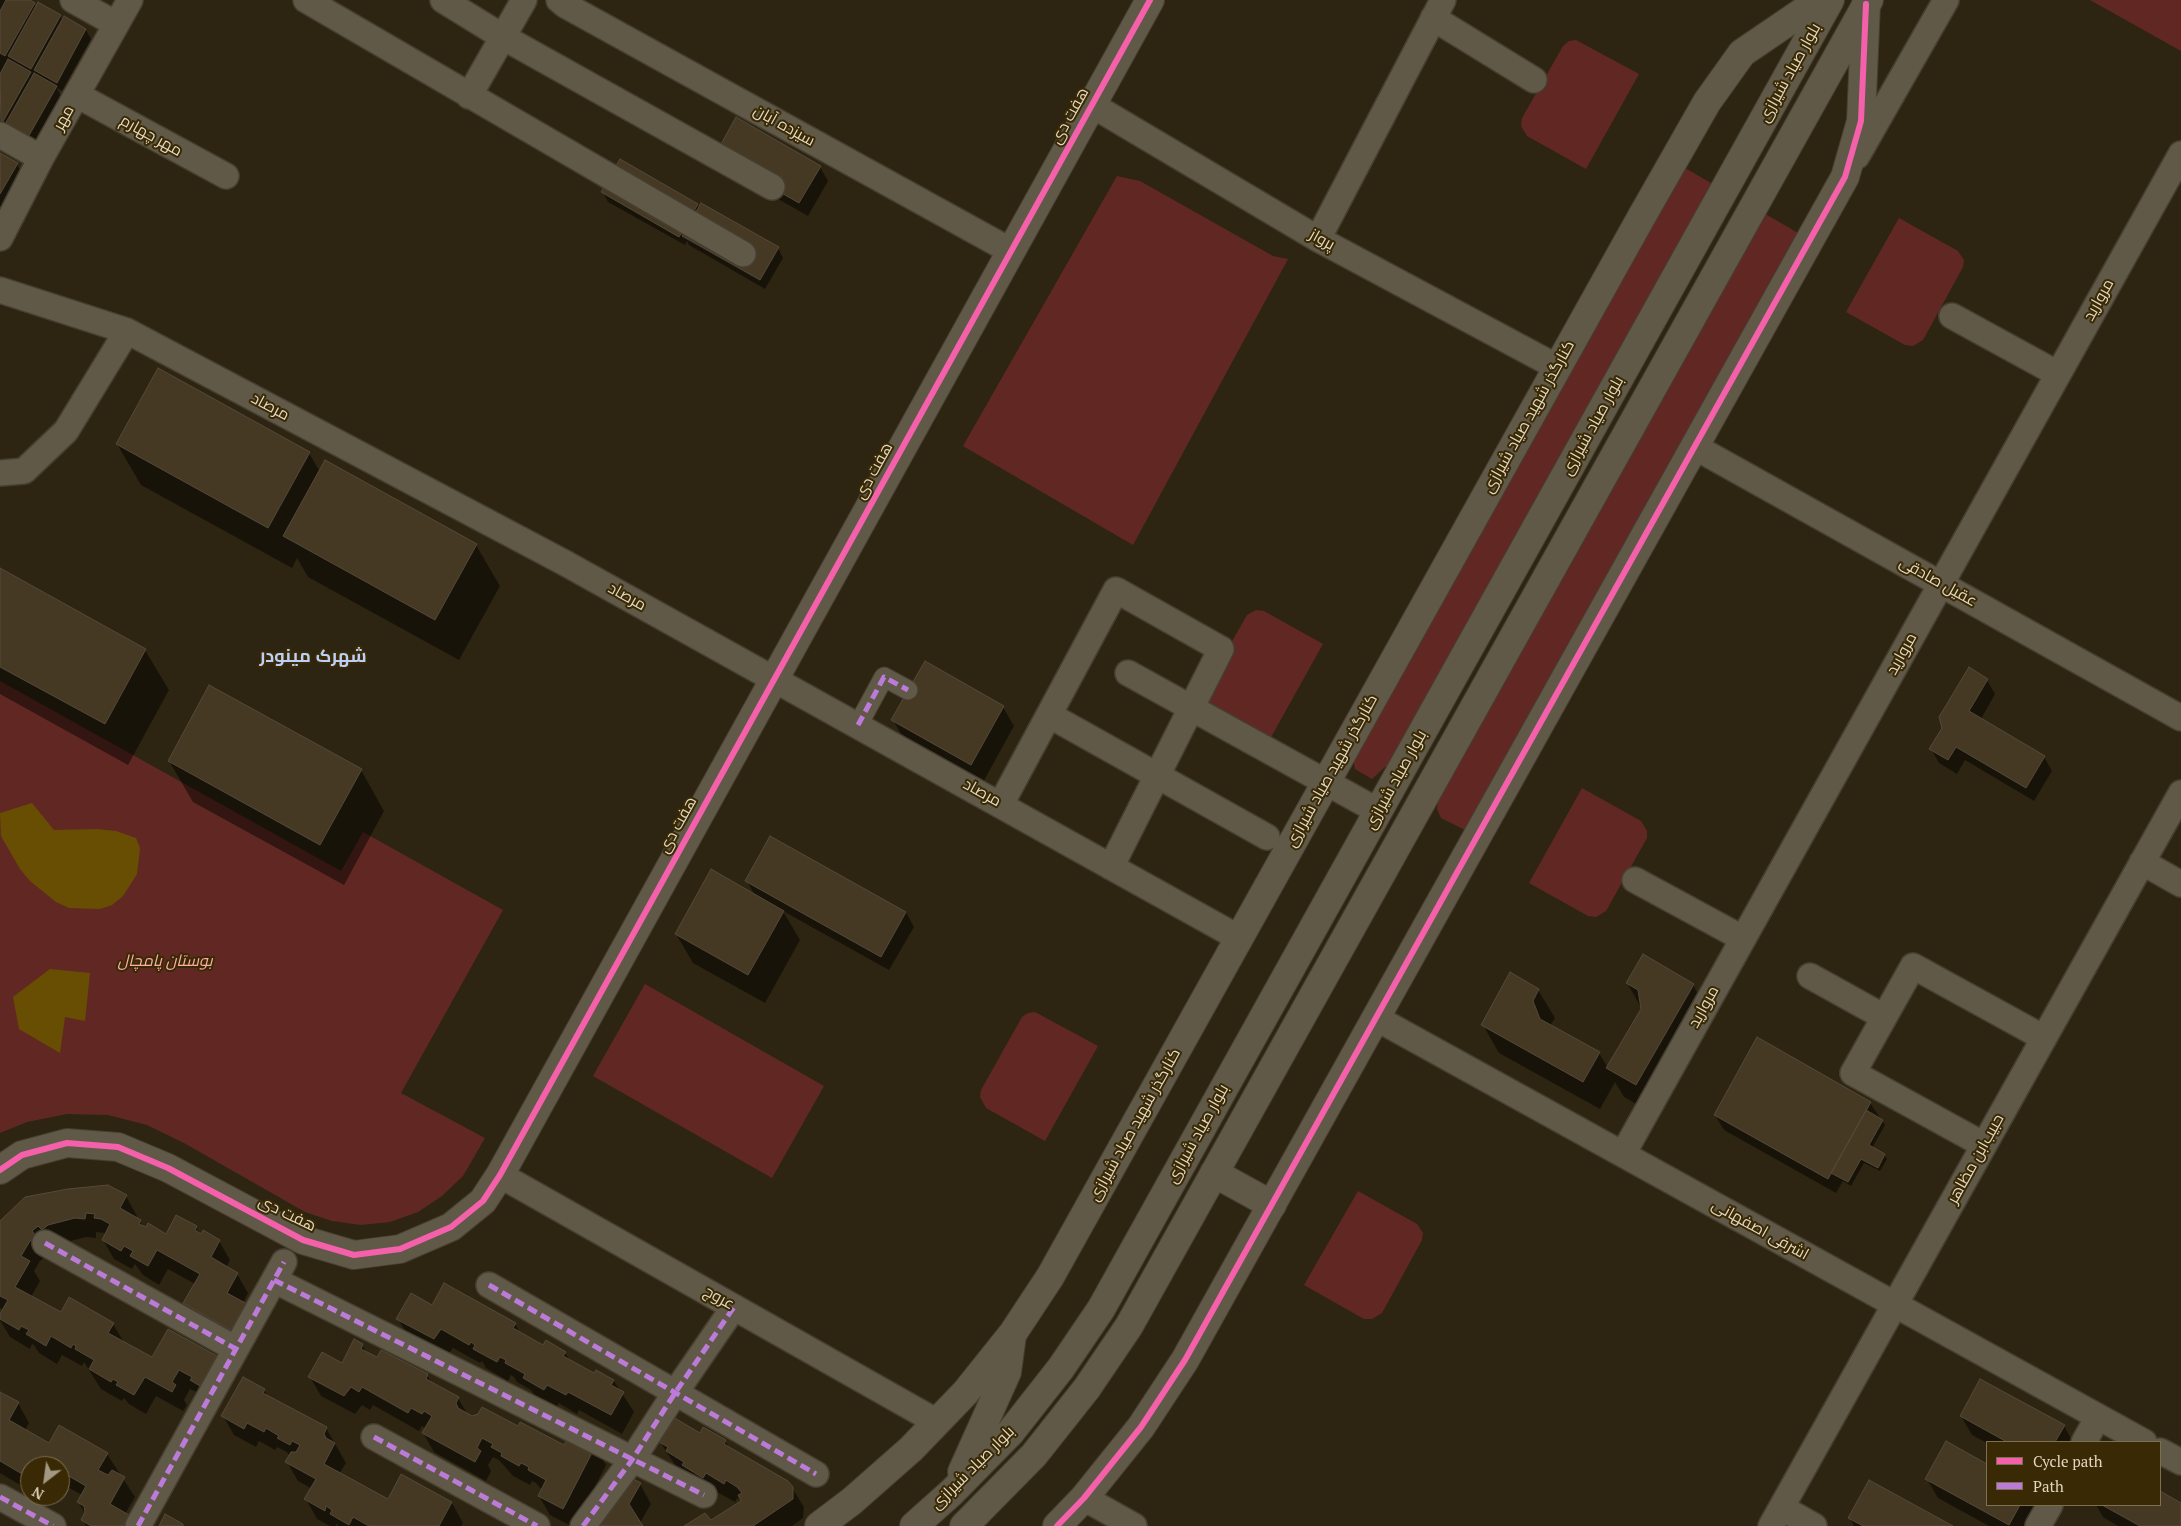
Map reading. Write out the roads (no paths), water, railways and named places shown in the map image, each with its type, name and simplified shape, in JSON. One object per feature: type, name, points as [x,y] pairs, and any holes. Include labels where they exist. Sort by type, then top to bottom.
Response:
[{"type":"main road","name":"هفت دی","points":[[0,1170],[22,1155],[67,1143],[118,1148],[168,1168],[303,1240],[354,1255],[400,1249],[451,1227],[483,1201],[500,1175],[1150,0]]},
{"type":"main road","name":"کنارگذر شهید صیاد شیرازی","points":[[819,1526],[852,1501],[911,1449],[965,1394],[1012,1333],[1050,1277],[1557,367],[1707,102],[1742,53],[1820,0]]},
{"type":"main road","name":"بلوار صیاد شیرازی","points":[[914,1526],[952,1492],[1010,1433],[1061,1368],[1101,1309],[1830,0]]},
{"type":"main road","name":"بلوار صیاد شیرازی","points":[[964,1526],[1034,1454],[1088,1388],[1129,1326],[1867,2]]},
{"type":"main road","points":[[1057,1526],[1084,1498],[1141,1427],[1185,1360],[1848,171],[1861,121],[1867,2]]},
{"type":"main road","points":[[1214,1173],[1272,1205]]},
{"type":"main road","points":[[952,1492],[1007,1372],[1012,1333]]},
{"type":"street","points":[[73,0],[116,24]]},
{"type":"street","name":"مهر","points":[[0,238],[41,158],[130,0]]},
{"type":"street","points":[[306,0],[743,254]]},
{"type":"street","points":[[443,0],[772,187]]},
{"type":"street","points":[[469,96],[524,0]]},
{"type":"street","name":"سیزده آبان","points":[[559,0],[573,10],[1011,251]]},
{"type":"street","points":[[1848,171],[1946,0]]},
{"type":"street","points":[[1318,239],[1438,9],[1534,80]]},
{"type":"street","name":"مهر چهارم","points":[[77,95],[226,176]]},
{"type":"street","name":"پرواز","points":[[1092,105],[1318,239],[1557,367]]},
{"type":"street","points":[[0,134],[41,158]]},
{"type":"street","name":"مروارید","points":[[1623,1154],[2181,154]]},
{"type":"street","name":"مرصاد","points":[[0,290],[127,331],[565,563],[775,678],[1239,938]]},
{"type":"street","points":[[1952,316],[2058,374]]},
{"type":"street","points":[[0,473],[24,471],[66,431],[127,331]]},
{"type":"street","name":"عقیل صادقی","points":[[1695,446],[2181,718]]},
{"type":"street","points":[[1001,804],[1116,590],[1221,649],[1111,867]]},
{"type":"street","points":[[1128,672],[1378,811]]},
{"type":"street","points":[[858,725],[884,677],[908,690]]},
{"type":"street","points":[[1049,715],[1267,837]]},
{"type":"street","name":"حبیب‌ابن مظاهر","points":[[1777,1517],[2181,793]]},
{"type":"street","points":[[2142,862],[2181,884]]},
{"type":"street","points":[[1635,880],[1742,938]]},
{"type":"street","points":[[1984,1145],[1853,1073],[1912,966],[2044,1038]]},
{"type":"street","points":[[1810,976],[1884,1017]]},
{"type":"street","name":"اشرفی اصفهانی","points":[[1376,1018],[2142,1441]]},
{"type":"street","name":"عروج","points":[[500,1175],[937,1422]]},
{"type":"street","points":[[45,1243],[236,1349]]},
{"type":"street","points":[[138,1526],[279,1271],[632,1460],[704,1495]]},
{"type":"street","points":[[490,1284],[816,1474]]},
{"type":"street","points":[[583,1526],[632,1460],[734,1307]]},
{"type":"street","points":[[2085,1441],[2098,1417]]},
{"type":"street","points":[[374,1437],[537,1526]]},
{"type":"street","points":[[2161,1452],[2181,1462]]},
{"type":"street","points":[[0,1497],[53,1526]]},
{"type":"street","points":[[1084,1498],[1134,1526]]},
{"type":"street","points":[[2038,1526],[2049,1506]]},
{"type":"street","points":[[1777,1517],[1814,1526]]},
{"type":"district","name":"شهرک مینودر","points":[[313,657]]},
{"type":"park label","name":"بوستان پامچال","points":[[165,961]]}]
